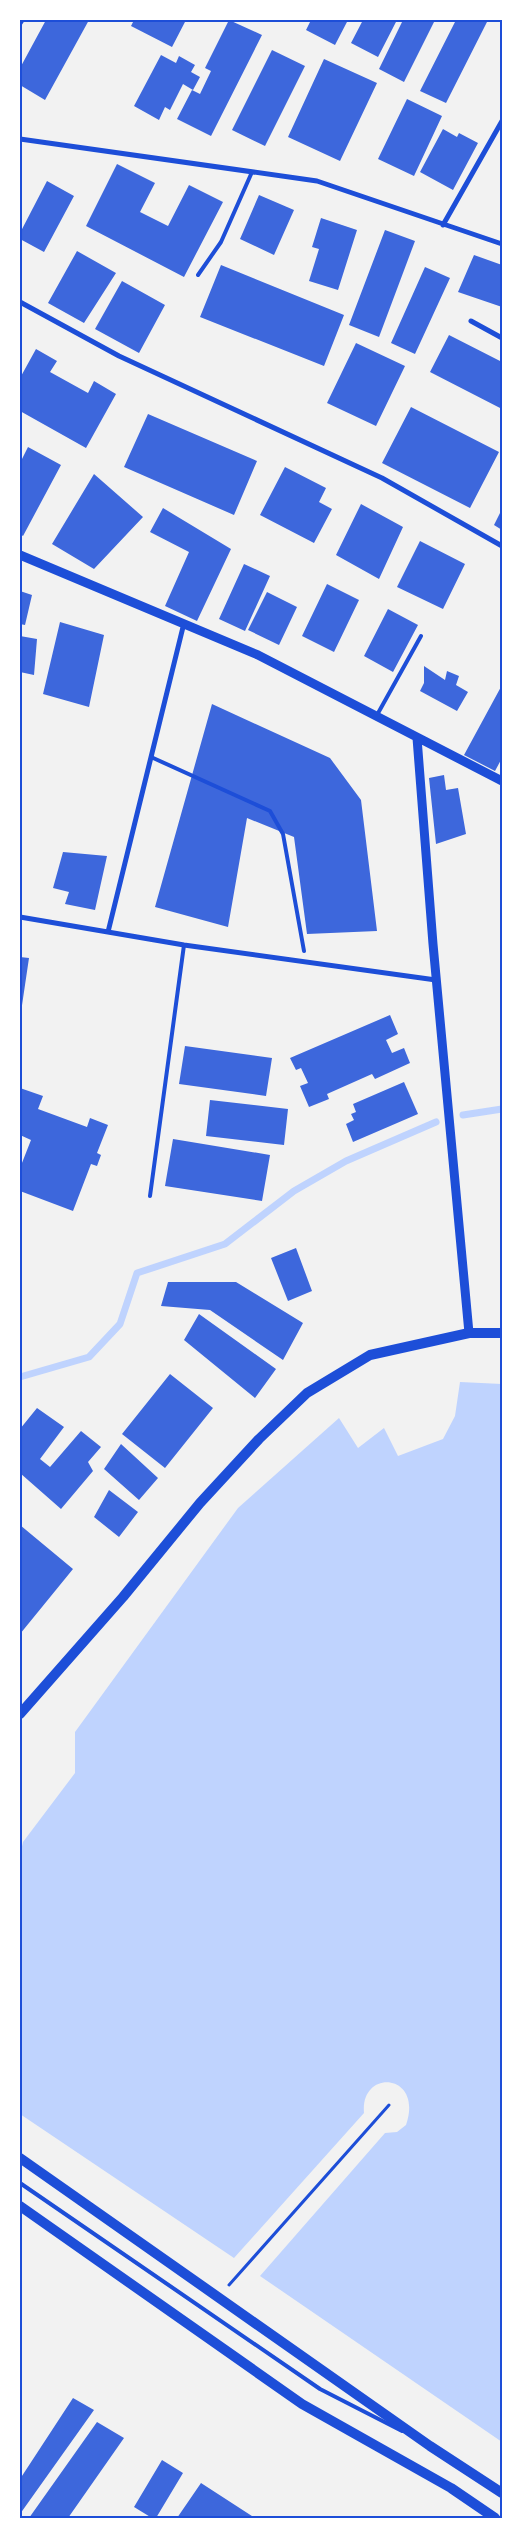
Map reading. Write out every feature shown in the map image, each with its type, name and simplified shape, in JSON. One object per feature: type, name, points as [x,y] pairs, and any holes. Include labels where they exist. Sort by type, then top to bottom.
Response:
[{"type":"main road","points":[[20,1714],[123,1597],[200,1503],[259,1440],[307,1393],[370,1355],[469,1333],[502,1333]]},
{"type":"main road","points":[[20,2158],[430,2446],[502,2493]]},
{"type":"main road","points":[[20,2206],[302,2404],[451,2488],[495,2518]]},
{"type":"street","points":[[443,226],[502,121]]},
{"type":"street","points":[[20,139],[317,181],[443,226],[502,244]]},
{"type":"street","points":[[20,302],[119,356],[382,478],[502,546]]},
{"type":"street","points":[[471,320],[502,338]]},
{"type":"street","points":[[20,555],[184,622],[258,655],[502,781]]},
{"type":"street","points":[[108,932],[184,622]]},
{"type":"street","points":[[417,738],[436,980],[469,1333]]},
{"type":"street","points":[[20,917],[184,945],[436,980]]},
{"type":"lane","points":[[198,275],[221,242],[252,172]]},
{"type":"lane","points":[[376,717],[421,636]]},
{"type":"lane","points":[[151,757],[270,811],[283,834],[304,951]]},
{"type":"lane","points":[[150,1196],[184,945]]},
{"type":"lane","points":[[20,2183],[320,2389],[430,2446]]},
{"type":"path","points":[[219,2296],[389,2105]]},
{"type":"water","points":[[460,1382],[502,1384],[502,2442],[260,2276],[385,2133],[397,2132],[406,2125],[409,2108],[406,2095],[400,2086],[380,2083],[371,2089],[365,2098],[364,2113],[234,2258],[20,2114],[20,1855],[23,1842],[75,1773],[75,1732],[238,1508],[339,1418],[358,1448],[384,1428],[398,1456],[443,1439],[455,1416]]},
{"type":"building","points":[[46,20],[89,20],[45,100],[20,85],[20,68]]},
{"type":"building","points":[[134,20],[186,20],[172,47],[131,26]]},
{"type":"building","points":[[229,20],[262,35],[211,136],[177,119],[192,90],[200,94],[211,71],[205,68]]},
{"type":"building","points":[[311,20],[348,20],[335,45],[306,30]]},
{"type":"building","points":[[363,20],[397,20],[378,57],[351,43]]},
{"type":"building","points":[[403,20],[435,20],[404,82],[379,69]]},
{"type":"building","points":[[456,20],[488,20],[446,103],[420,91]]},
{"type":"building","points":[[272,50],[305,66],[265,146],[232,130]]},
{"type":"building","points":[[161,55],[176,63],[179,56],[195,65],[191,72],[200,77],[193,90],[183,84],[170,110],[165,107],[159,120],[134,106]]},
{"type":"building","points":[[324,59],[377,83],[340,161],[288,137]]},
{"type":"building","points":[[407,99],[442,116],[414,176],[378,159]]},
{"type":"building","points":[[443,129],[457,137],[459,133],[478,143],[453,190],[420,172]]},
{"type":"building","points":[[117,164],[155,183],[140,212],[168,226],[189,185],[223,202],[184,277],[86,226]]},
{"type":"building","points":[[47,181],[74,196],[44,252],[20,239],[20,233]]},
{"type":"building","points":[[259,195],[294,210],[274,255],[240,239]]},
{"type":"building","points":[[321,218],[357,230],[338,290],[309,281],[319,249],[312,247]]},
{"type":"building","points":[[385,230],[415,241],[379,337],[349,325]]},
{"type":"building","points":[[77,251],[116,273],[84,323],[48,303]]},
{"type":"building","points":[[474,255],[502,265],[502,307],[458,292]]},
{"type":"building","points":[[221,265],[344,315],[324,366],[200,317]]},
{"type":"building","points":[[425,267],[450,278],[415,354],[391,343]]},
{"type":"building","points":[[122,281],[165,305],[139,353],[95,329]]},
{"type":"building","points":[[449,335],[502,362],[502,409],[430,372]]},
{"type":"building","points":[[356,343],[405,366],[376,426],[327,403]]},
{"type":"building","points":[[36,349],[57,361],[50,372],[88,393],[94,381],[116,394],[86,448],[20,411],[20,378]]},
{"type":"building","points":[[411,407],[499,452],[470,508],[382,463]]},
{"type":"building","points":[[148,414],[257,461],[234,515],[124,467]]},
{"type":"building","points":[[28,447],[61,465],[23,536],[20,534],[20,463]]},
{"type":"building","points":[[285,467],[326,488],[319,502],[332,509],[314,543],[260,515]]},
{"type":"building","points":[[94,474],[143,517],[94,569],[52,544]]},
{"type":"building","points":[[361,504],[403,527],[379,579],[336,555]]},
{"type":"building","points":[[163,508],[231,549],[197,621],[165,606],[189,552],[150,532]]},
{"type":"building","points":[[502,509],[502,530],[494,525]]},
{"type":"building","points":[[420,541],[465,564],[443,609],[397,587]]},
{"type":"building","points":[[244,564],[270,576],[245,631],[219,619]]},
{"type":"building","points":[[327,584],[359,600],[334,652],[302,636]]},
{"type":"building","points":[[20,591],[32,595],[25,625],[20,624]]},
{"type":"building","points":[[267,592],[297,607],[279,645],[248,630]]},
{"type":"building","points":[[388,609],[418,625],[393,672],[364,656]]},
{"type":"building","points":[[60,622],[104,635],[89,707],[43,694]]},
{"type":"building","points":[[20,636],[37,639],[34,675],[20,672]]},
{"type":"building","points":[[424,666],[445,680],[447,671],[459,676],[456,685],[468,692],[457,711],[420,691],[424,683]]},
{"type":"building","points":[[502,685],[502,758],[495,771],[464,755]]},
{"type":"building","points":[[212,704],[330,758],[361,800],[377,931],[307,934],[294,837],[247,818],[228,927],[155,907]]},
{"type":"building","points":[[444,775],[446,790],[458,788],[466,834],[436,844],[429,778]]},
{"type":"building","points":[[63,852],[107,856],[95,910],[65,904],[69,892],[53,888]]},
{"type":"building","points":[[20,957],[29,958],[21,1012],[20,1012]]},
{"type":"building","points":[[390,1015],[398,1034],[386,1040],[392,1053],[404,1048],[410,1063],[375,1079],[372,1074],[327,1094],[329,1099],[309,1107],[300,1086],[308,1083],[301,1068],[296,1070],[290,1058]]},
{"type":"building","points":[[185,1046],[272,1058],[266,1096],[179,1084]]},
{"type":"building","points":[[404,1082],[418,1114],[353,1142],[346,1124],[354,1120],[351,1114],[356,1112],[353,1104]]},
{"type":"building","points":[[20,1088],[43,1096],[38,1109],[87,1127],[90,1118],[108,1125],[97,1153],[101,1155],[97,1166],[91,1164],[73,1211],[20,1191],[20,1168],[31,1140],[20,1135]]},
{"type":"building","points":[[210,1100],[288,1109],[284,1145],[206,1136]]},
{"type":"building","points":[[173,1139],[270,1155],[262,1201],[165,1186]]},
{"type":"building","points":[[296,1248],[312,1291],[288,1301],[271,1258]]},
{"type":"building","points":[[168,1282],[236,1282],[303,1323],[283,1360],[210,1310],[161,1306]]},
{"type":"building","points":[[199,1314],[276,1369],[255,1398],[184,1340]]},
{"type":"building","points":[[170,1374],[213,1408],[165,1468],[122,1434]]},
{"type":"building","points":[[37,1408],[64,1427],[40,1459],[50,1467],[81,1431],[101,1447],[88,1462],[93,1471],[61,1509],[20,1473],[20,1429]]},
{"type":"building","points":[[121,1444],[158,1478],[139,1500],[104,1469]]},
{"type":"building","points":[[109,1490],[138,1512],[119,1537],[94,1517]]},
{"type":"building","points":[[20,1525],[73,1569],[20,1634]]},
{"type":"building","points":[[73,2398],[94,2410],[20,2514],[20,2479]]},
{"type":"building","points":[[97,2422],[124,2438],[68,2518],[29,2518]]},
{"type":"building","points":[[162,2460],[183,2473],[156,2518],[152,2518],[134,2507]]},
{"type":"building","points":[[201,2483],[255,2518],[177,2518]]},
{"type":"waterway","points":[[463,1115],[502,1109]]},
{"type":"waterway","points":[[20,1377],[89,1357],[120,1324],[137,1273],[225,1244],[294,1191],[346,1161],[436,1122]]}]
